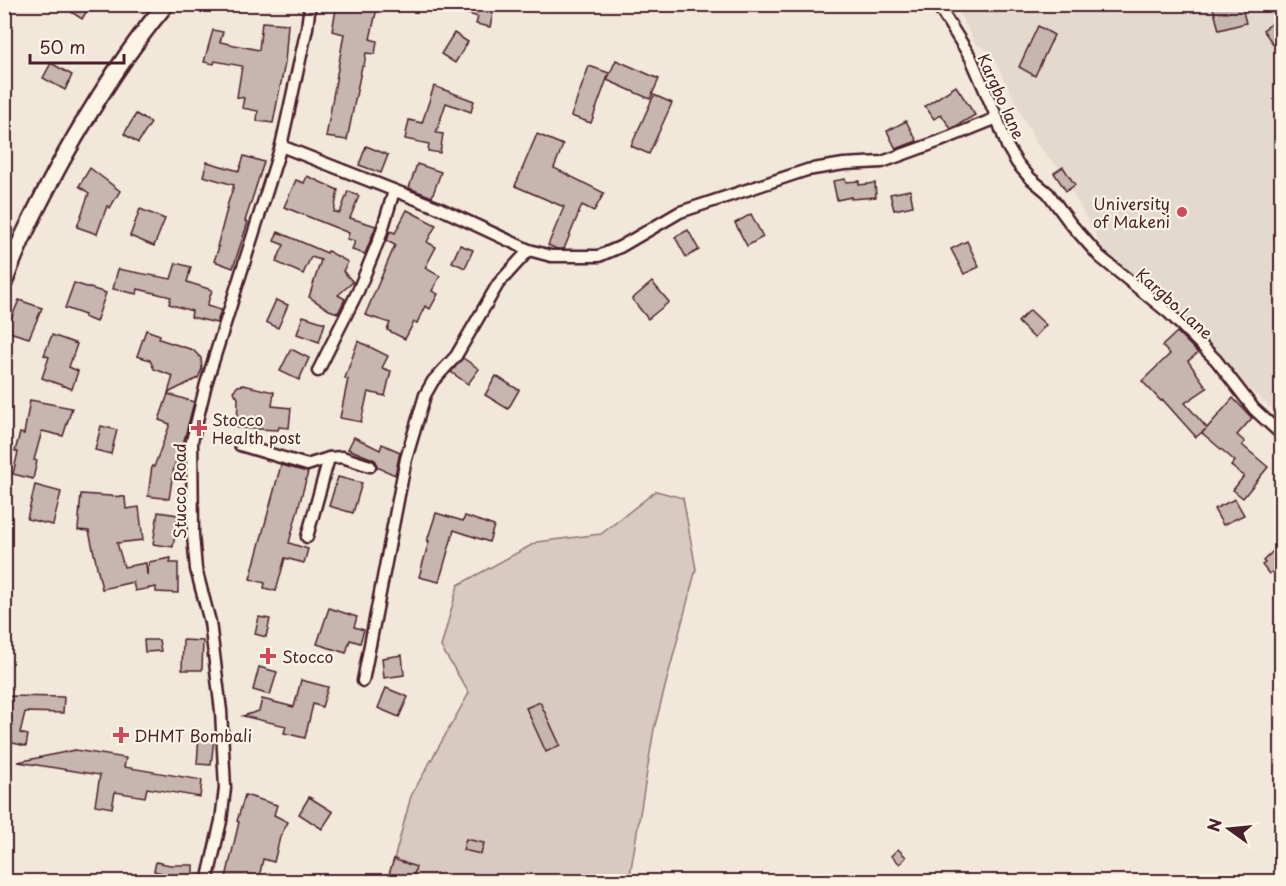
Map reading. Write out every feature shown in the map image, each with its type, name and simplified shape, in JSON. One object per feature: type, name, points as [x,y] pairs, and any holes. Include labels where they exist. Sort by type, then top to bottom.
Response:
[{"type":"main road","points":[[4,283],[9,257],[83,124],[112,75],[166,4]]},
{"type":"street","name":"Stucco Road","points":[[207,882],[221,821],[225,788],[221,711],[210,622],[196,569],[193,535],[192,441],[206,384],[281,146],[308,28],[310,4]]},
{"type":"street","name":"Kargbo lane","points":[[937,4],[971,58],[1007,146],[1017,163],[1030,178],[1048,193]]},
{"type":"street","points":[[281,146],[440,208],[529,250],[551,256],[599,256],[620,247],[680,212],[807,170],[844,164],[882,162],[997,118]]},
{"type":"street","points":[[318,371],[358,291],[380,237],[394,191]]},
{"type":"street","name":"Kargbo Lane","points":[[1048,193],[1070,223],[1100,257],[1169,313],[1216,360],[1254,409],[1281,435]]},
{"type":"street","points":[[363,681],[406,459],[425,395],[433,381],[456,356],[498,284],[529,250]]},
{"type":"street","points":[[240,444],[306,465],[329,458],[342,457],[370,466]]},
{"type":"street","points":[[307,537],[329,458]]},
{"type":"shaded area","name":"University of Makeni","points":[[955,5],[1281,5],[1281,416],[1237,379],[1162,299],[1107,256],[1058,167],[1037,145],[991,53],[975,43]]},
{"type":"shaded area","points":[[656,491],[683,498],[696,569],[654,729],[629,881],[388,882],[411,796],[469,693],[441,647],[458,585],[537,542],[601,534]]},
{"type":"building","points":[[59,4],[91,4],[82,19]]},
{"type":"building","points":[[337,4],[378,4],[370,39],[377,41],[375,54],[366,53],[347,140],[326,137],[344,34],[332,31]]},
{"type":"building","points":[[446,4],[495,4],[490,27],[476,24],[478,17],[446,7]]},
{"type":"building","points":[[1212,4],[1241,4],[1246,23],[1219,30]]},
{"type":"building","points":[[1281,17],[1281,55],[1263,30]]},
{"type":"building","points":[[262,22],[288,24],[285,63],[273,123],[257,121],[258,111],[242,108],[244,98],[237,97],[242,66],[215,61],[214,64],[204,62],[213,30],[223,32],[220,42],[259,50]]},
{"type":"building","points":[[1038,26],[1054,35],[1035,76],[1019,67]]},
{"type":"building","points":[[454,33],[468,42],[455,63],[441,54]]},
{"type":"building","points":[[616,60],[659,79],[650,99],[607,80]]},
{"type":"building","points":[[51,63],[72,75],[65,90],[43,78]]},
{"type":"building","points":[[589,66],[609,73],[591,123],[571,116]]},
{"type":"building","points":[[434,86],[474,101],[471,112],[446,103],[436,133],[443,134],[440,153],[428,151],[429,144],[405,139],[409,120],[422,123]]},
{"type":"building","points":[[956,86],[975,115],[951,129],[941,114],[934,119],[925,106]]},
{"type":"building","points":[[654,95],[672,103],[649,154],[631,146]]},
{"type":"building","points":[[136,114],[151,123],[138,143],[124,134]]},
{"type":"building","points":[[906,121],[917,141],[896,149],[887,131]]},
{"type":"building","points":[[537,134],[563,145],[554,168],[604,193],[594,211],[582,205],[564,249],[548,245],[564,207],[515,186]]},
{"type":"building","points":[[366,146],[388,155],[381,173],[359,165]]},
{"type":"building","points":[[244,156],[264,162],[233,268],[214,261],[234,185],[203,176],[207,162],[239,171]]},
{"type":"building","points":[[417,164],[441,172],[432,197],[409,188]]},
{"type":"building","points":[[1063,167],[1075,185],[1066,191],[1054,173]]},
{"type":"building","points":[[90,168],[120,191],[110,208],[107,206],[97,234],[77,227],[89,193],[79,186]]},
{"type":"building","points":[[307,176],[338,190],[334,212],[340,213],[348,191],[359,196],[350,218],[376,226],[365,254],[352,250],[355,241],[347,239],[349,233],[284,207],[296,180],[304,183]]},
{"type":"building","points":[[845,179],[846,182],[859,181],[859,185],[875,183],[876,197],[851,199],[851,197],[837,200],[833,181]]},
{"type":"building","points":[[910,190],[913,206],[894,210],[890,194]]},
{"type":"building","points":[[140,209],[165,219],[154,246],[130,236]]},
{"type":"building","points":[[407,210],[436,225],[427,242],[436,247],[425,268],[440,276],[432,291],[438,294],[430,309],[425,306],[417,323],[414,322],[405,339],[387,330],[390,323],[365,315],[395,245],[387,241],[390,231],[395,233]]},
{"type":"building","points":[[751,214],[763,237],[747,246],[735,223]]},
{"type":"building","points":[[688,230],[699,250],[686,257],[675,237]]},
{"type":"building","points":[[278,232],[327,253],[328,251],[348,262],[343,271],[353,282],[338,295],[345,299],[338,313],[309,297],[321,260],[311,257],[303,274],[276,262],[284,245],[274,241]]},
{"type":"building","points":[[967,241],[979,267],[964,274],[951,249]]},
{"type":"building","points":[[460,245],[473,250],[465,268],[452,262]]},
{"type":"building","points":[[176,263],[191,267],[187,282],[212,290],[207,306],[221,310],[217,323],[191,317],[192,311],[169,304],[171,297],[138,289],[137,294],[113,289],[118,269],[171,279]]},
{"type":"building","points":[[652,282],[669,302],[648,319],[632,299]]},
{"type":"building","points":[[74,283],[106,293],[96,322],[84,317],[85,315],[65,308]]},
{"type":"building","points":[[19,300],[42,308],[29,338],[6,331]]},
{"type":"building","points":[[276,300],[288,305],[278,328],[266,322]]},
{"type":"building","points":[[1030,310],[1046,325],[1034,338],[1018,322]]},
{"type":"building","points":[[303,316],[325,323],[319,342],[297,334]]},
{"type":"building","points":[[146,330],[160,335],[159,339],[193,350],[201,358],[202,369],[198,378],[168,393],[173,376],[154,369],[150,360],[137,356]]},
{"type":"building","points":[[1177,332],[1198,353],[1188,361],[1207,388],[1185,403],[1207,428],[1233,398],[1252,418],[1237,435],[1245,442],[1242,445],[1268,467],[1243,498],[1233,490],[1244,476],[1231,466],[1235,461],[1202,433],[1206,429],[1196,437],[1163,400],[1161,401],[1142,381],[1170,354],[1162,346]]},
{"type":"building","points":[[52,335],[77,344],[69,367],[78,371],[72,389],[42,378],[49,357],[44,355]]},
{"type":"building","points":[[358,341],[388,356],[382,368],[391,371],[385,396],[368,392],[361,422],[340,418],[348,379],[345,378]]},
{"type":"building","points":[[291,349],[309,358],[299,380],[280,371]]},
{"type":"building","points":[[463,358],[479,369],[468,384],[451,372]]},
{"type":"building","points":[[496,376],[519,390],[508,409],[485,395]]},
{"type":"building","points":[[243,385],[274,392],[272,406],[291,408],[289,428],[279,427],[278,430],[237,428],[238,398],[233,391]]},
{"type":"building","points":[[168,394],[194,402],[174,467],[169,499],[148,496],[152,466],[154,467],[170,424],[159,420]]},
{"type":"building","points":[[30,400],[72,408],[63,436],[42,431],[34,460],[37,461],[33,479],[13,474],[18,452],[15,451],[20,433],[24,434]]},
{"type":"building","points":[[101,426],[117,430],[111,454],[95,450]]},
{"type":"building","points":[[354,437],[380,450],[382,444],[400,452],[395,475],[377,467],[373,459],[348,449]]},
{"type":"building","points":[[281,465],[308,472],[289,543],[308,549],[304,563],[285,558],[276,591],[264,588],[265,583],[250,579]]},
{"type":"building","points":[[338,477],[362,483],[353,513],[329,506]]},
{"type":"building","points":[[35,485],[61,492],[53,525],[27,519]]},
{"type":"building","points":[[81,494],[125,497],[126,509],[139,507],[143,540],[117,543],[124,567],[146,563],[147,575],[149,562],[171,558],[170,563],[178,563],[178,593],[156,592],[156,587],[135,591],[133,582],[102,589],[89,531],[78,530]]},
{"type":"building","points":[[1235,499],[1244,515],[1223,525],[1214,509]]},
{"type":"building","points":[[158,512],[178,515],[173,547],[153,544]]},
{"type":"building","points":[[436,513],[463,521],[465,516],[494,526],[489,542],[454,530],[439,582],[419,577]]},
{"type":"building","points":[[1281,543],[1281,565],[1269,574],[1262,565],[1265,563],[1263,561]]},
{"type":"building","points":[[329,608],[357,617],[354,627],[364,630],[360,643],[350,640],[346,653],[317,644]]},
{"type":"building","points":[[259,617],[270,619],[266,637],[255,634]]},
{"type":"building","points":[[144,640],[159,640],[161,651],[145,652]]},
{"type":"building","points":[[183,640],[203,641],[202,670],[182,670]]},
{"type":"building","points":[[402,655],[404,675],[384,678],[382,658]]},
{"type":"building","points":[[259,667],[277,672],[270,695],[253,690]]},
{"type":"building","points":[[301,680],[328,687],[322,707],[313,704],[305,738],[284,733],[286,726],[243,716],[259,711],[262,699],[294,707]]},
{"type":"building","points":[[386,688],[408,697],[399,717],[378,708]]},
{"type":"building","points":[[4,696],[64,697],[63,713],[25,712],[20,733],[28,735],[26,746],[4,741]]},
{"type":"building","points":[[540,702],[560,745],[546,752],[526,708]]},
{"type":"building","points":[[199,736],[214,738],[211,765],[197,764]]},
{"type":"building","points":[[75,750],[126,758],[124,767],[202,780],[200,797],[147,788],[145,797],[115,792],[112,808],[95,805],[100,775],[18,762]]},
{"type":"building","points":[[245,795],[277,805],[274,815],[288,822],[280,837],[274,862],[263,859],[258,882],[225,882],[239,822],[237,821]]},
{"type":"building","points":[[309,797],[333,812],[322,829],[299,814]]},
{"type":"building","points":[[466,839],[484,843],[481,854],[463,850]]},
{"type":"building","points":[[898,849],[906,857],[900,864],[891,856]]},
{"type":"building","points":[[394,859],[416,867],[412,882],[401,882],[388,877]]},
{"type":"building","points":[[156,862],[170,865],[193,865],[193,880],[170,880],[170,875],[154,871]]},
{"type":"place","name":"University of Makeni","points":[[1182,212]]},
{"type":"place","name":"Stocco Health post","points":[[199,428]]},
{"type":"place","name":"Stocco","points":[[268,656]]},
{"type":"place","name":"DHMT Bombali","points":[[121,735]]}]
